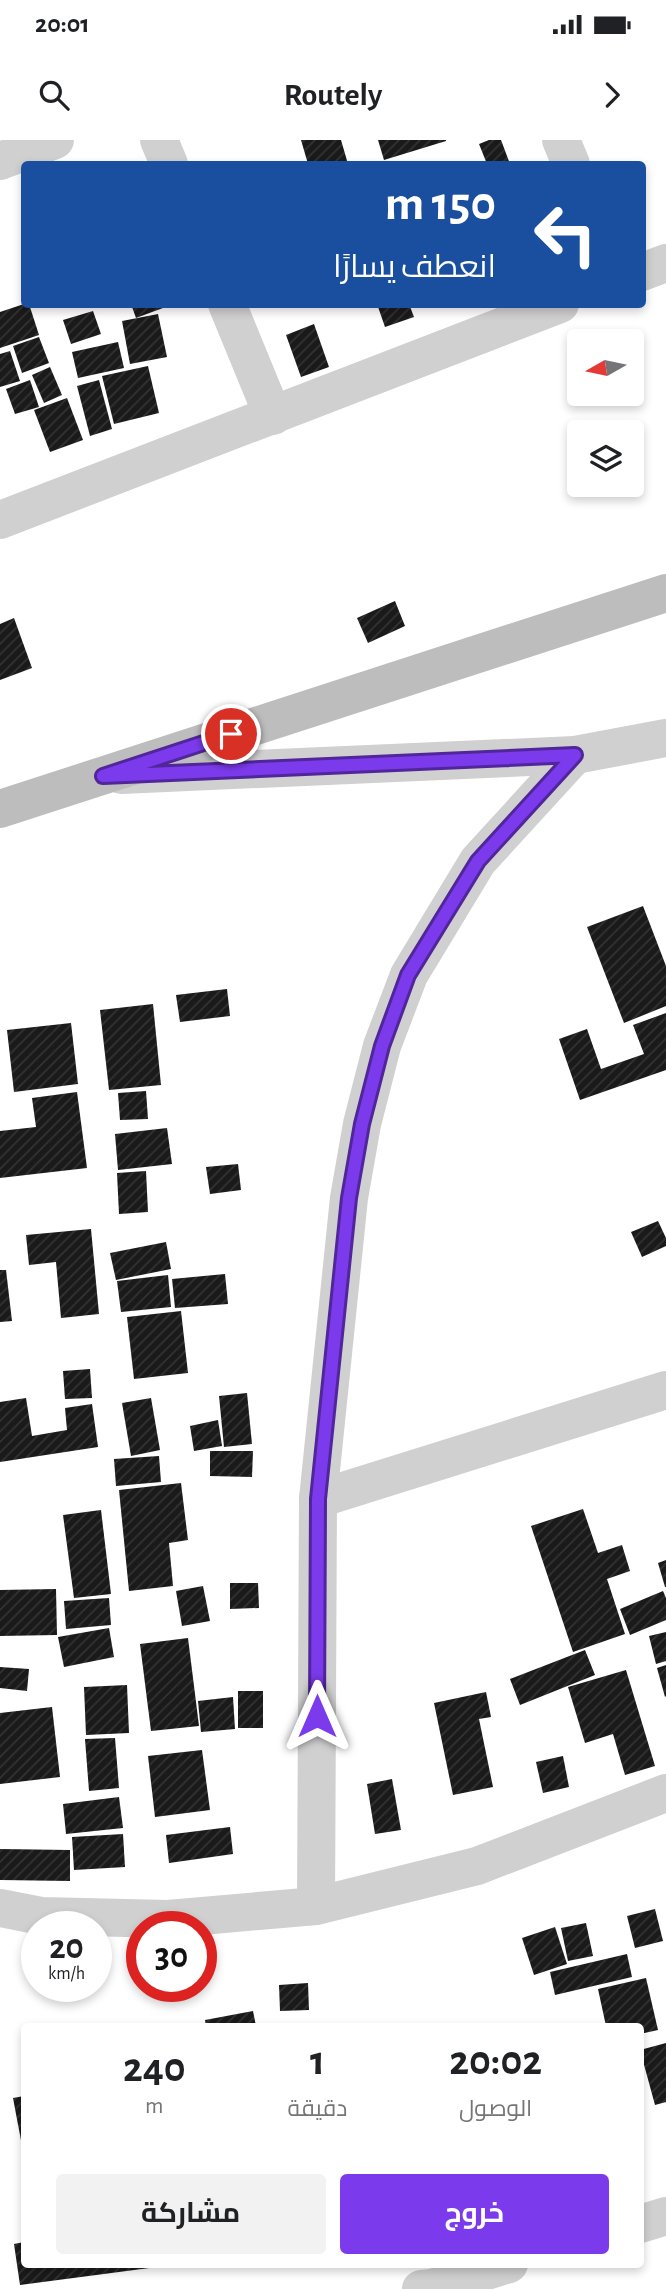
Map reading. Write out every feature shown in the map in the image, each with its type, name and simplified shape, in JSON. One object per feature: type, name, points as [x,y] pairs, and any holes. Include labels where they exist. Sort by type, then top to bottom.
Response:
[{"type":"main road","points":[[0,809],[666,593]]},
{"type":"street","points":[[0,161],[55,140]]},
{"type":"street","points":[[159,140],[168,161]]},
{"type":"street","points":[[561,140],[570,161]]},
{"type":"street","points":[[646,270],[666,263]]},
{"type":"street","points":[[229,308],[273,416]]},
{"type":"street","points":[[0,520],[550,308]]},
{"type":"street","points":[[103,776],[575,755],[666,738]]},
{"type":"street","points":[[316,1906],[318,1499],[349,1198],[362,1124],[382,1046],[408,975],[478,861],[575,755]]},
{"type":"street","points":[[318,1499],[666,1390]]},
{"type":"street","points":[[0,1908],[41,1916],[169,1919],[316,1906],[477,1866],[666,1793]]},
{"type":"street","points":[[644,2223],[666,2216]]},
{"type":"street","points":[[421,2289],[432,2289],[497,2268]]},
{"type":"building","points":[[301,140],[341,140],[347,161],[307,161]]},
{"type":"building","points":[[378,140],[446,140],[446,141],[384,160]]},
{"type":"building","points":[[489,140],[501,140],[509,161],[486,161],[479,144]]},
{"type":"building","points":[[21,305],[21,308],[30,308],[39,335],[0,348],[0,312]]},
{"type":"building","points":[[132,308],[163,308],[136,318]]},
{"type":"building","points":[[378,308],[411,308],[414,317],[385,327]]},
{"type":"building","points":[[93,311],[101,334],[71,344],[63,320]]},
{"type":"building","points":[[158,314],[167,357],[130,364],[122,321]]},
{"type":"building","points":[[314,324],[329,367],[301,377],[286,335]]},
{"type":"building","points":[[39,337],[49,363],[22,373],[13,346]]},
{"type":"building","points":[[118,342],[124,368],[78,378],[72,352]]},
{"type":"building","points":[[10,351],[20,381],[0,387],[0,354]]},
{"type":"building","points":[[148,366],[159,413],[114,424],[102,376]]},
{"type":"building","points":[[50,367],[62,395],[44,403],[32,375]]},
{"type":"building","points":[[30,380],[39,407],[15,414],[6,389]]},
{"type":"building","points":[[99,380],[112,429],[90,436],[77,386]]},
{"type":"building","points":[[67,398],[83,440],[50,452],[34,410]]},
{"type":"building","points":[[395,601],[405,626],[368,643],[357,618]]},
{"type":"building","points":[[14,618],[32,668],[0,680],[0,624]]},
{"type":"building","points":[[643,906],[666,966],[666,1006],[624,1023],[587,927]]},
{"type":"building","points":[[227,989],[230,1016],[180,1022],[176,995]]},
{"type":"building","points":[[153,1004],[161,1085],[109,1090],[100,1010]]},
{"type":"building","points":[[666,1013],[666,1070],[580,1100],[559,1039],[587,1029],[601,1069],[644,1054],[633,1025]]},
{"type":"building","points":[[71,1023],[78,1084],[14,1092],[7,1030]]},
{"type":"building","points":[[146,1091],[148,1119],[120,1120],[118,1093]]},
{"type":"building","points":[[77,1092],[87,1168],[0,1178],[0,1131],[36,1127],[32,1098]]},
{"type":"building","points":[[167,1128],[172,1164],[118,1170],[115,1134]]},
{"type":"building","points":[[238,1164],[241,1190],[210,1194],[206,1167]]},
{"type":"building","points":[[146,1171],[148,1212],[119,1214],[117,1173]]},
{"type":"building","points":[[658,1221],[666,1238],[666,1246],[642,1257],[631,1232]]},
{"type":"building","points":[[91,1229],[99,1314],[61,1318],[56,1262],[29,1265],[26,1235]]},
{"type":"building","points":[[166,1242],[171,1269],[116,1280],[110,1253]]},
{"type":"building","points":[[0,1270],[6,1270],[12,1321],[0,1322]]},
{"type":"building","points":[[225,1274],[228,1304],[175,1308],[172,1279]]},
{"type":"building","points":[[168,1275],[171,1307],[121,1312],[117,1281]]},
{"type":"building","points":[[181,1311],[188,1373],[134,1379],[127,1317]]},
{"type":"building","points":[[90,1369],[92,1398],[65,1399],[63,1371]]},
{"type":"building","points":[[247,1393],[252,1444],[224,1447],[219,1396]]},
{"type":"building","points":[[26,1398],[32,1436],[67,1430],[65,1408],[92,1404],[98,1447],[0,1462],[0,1402]]},
{"type":"building","points":[[151,1398],[160,1450],[131,1456],[122,1403]]},
{"type":"building","points":[[218,1420],[222,1446],[194,1451],[190,1426]]},
{"type":"building","points":[[210,1451],[253,1451],[252,1477],[210,1476]]},
{"type":"building","points":[[159,1456],[161,1482],[116,1486],[114,1459]]},
{"type":"building","points":[[181,1483],[188,1540],[169,1543],[173,1586],[129,1591],[119,1490]]},
{"type":"building","points":[[583,1509],[598,1553],[622,1545],[630,1571],[607,1579],[625,1634],[573,1652],[531,1526]]},
{"type":"building","points":[[101,1510],[111,1594],[74,1598],[63,1515]]},
{"type":"building","points":[[666,1560],[666,1587],[665,1587],[658,1563]]},
{"type":"building","points":[[230,1583],[258,1583],[259,1608],[230,1609]]},
{"type":"building","points":[[203,1586],[210,1621],[182,1626],[176,1591]]},
{"type":"building","points":[[56,1589],[57,1635],[0,1636],[0,1590]]},
{"type":"building","points":[[663,1591],[666,1598],[666,1620],[630,1635],[620,1609]]},
{"type":"building","points":[[109,1598],[111,1625],[66,1629],[64,1601]]},
{"type":"building","points":[[109,1628],[114,1657],[64,1667],[58,1637]]},
{"type":"building","points":[[666,1632],[666,1661],[656,1664],[649,1636]]},
{"type":"building","points":[[188,1638],[199,1726],[151,1731],[140,1644]]},
{"type":"building","points":[[585,1650],[595,1675],[520,1705],[510,1679]]},
{"type":"building","points":[[666,1665],[666,1696],[665,1697],[657,1668]]},
{"type":"building","points":[[0,1667],[29,1669],[27,1691],[0,1688]]},
{"type":"building","points":[[626,1670],[655,1766],[625,1775],[613,1734],[585,1743],[568,1687]]},
{"type":"building","points":[[127,1685],[129,1733],[86,1735],[84,1687]]},
{"type":"building","points":[[238,1691],[263,1691],[263,1728],[238,1728]]},
{"type":"building","points":[[486,1692],[491,1717],[479,1719],[493,1787],[453,1795],[434,1703]]},
{"type":"building","points":[[233,1697],[235,1729],[201,1732],[198,1701]]},
{"type":"building","points":[[52,1707],[60,1777],[0,1784],[0,1713]]},
{"type":"building","points":[[115,1738],[119,1788],[89,1791],[85,1739]]},
{"type":"building","points":[[202,1750],[210,1810],[155,1817],[148,1756]]},
{"type":"building","points":[[563,1756],[569,1787],[543,1793],[536,1762]]},
{"type":"building","points":[[392,1779],[401,1830],[375,1834],[367,1784]]},
{"type":"building","points":[[119,1797],[123,1828],[66,1834],[63,1804]]},
{"type":"building","points":[[230,1827],[233,1854],[169,1863],[166,1835]]},
{"type":"building","points":[[123,1834],[125,1867],[74,1870],[72,1837]]},
{"type":"building","points":[[0,1849],[70,1850],[70,1881],[0,1880]]},
{"type":"building","points":[[655,1909],[663,1941],[635,1948],[627,1916]]},
{"type":"building","points":[[586,1923],[593,1956],[568,1961],[561,1928]]},
{"type":"building","points":[[555,1927],[567,1964],[534,1975],[522,1938]]},
{"type":"building","points":[[627,1954],[632,1977],[555,1995],[550,1972]]},
{"type":"building","points":[[646,1978],[658,2030],[644,2033],[644,2023],[605,2023],[598,1989]]},
{"type":"building","points":[[308,1983],[309,2010],[280,2011],[279,1985]]},
{"type":"building","points":[[253,2011],[255,2023],[206,2023],[205,2020]]},
{"type":"building","points":[[666,2043],[666,2102],[655,2105],[644,2065],[644,2049]]},
{"type":"building","points":[[21,2097],[21,2140],[13,2098]]},
{"type":"building","points":[[21,2243],[21,2268],[149,2268],[20,2285],[14,2244]]},
{"type":"route","points":[[231,734],[103,776],[575,755],[478,861],[408,975],[382,1046],[362,1124],[349,1198],[318,1499],[317,1716]]}]
